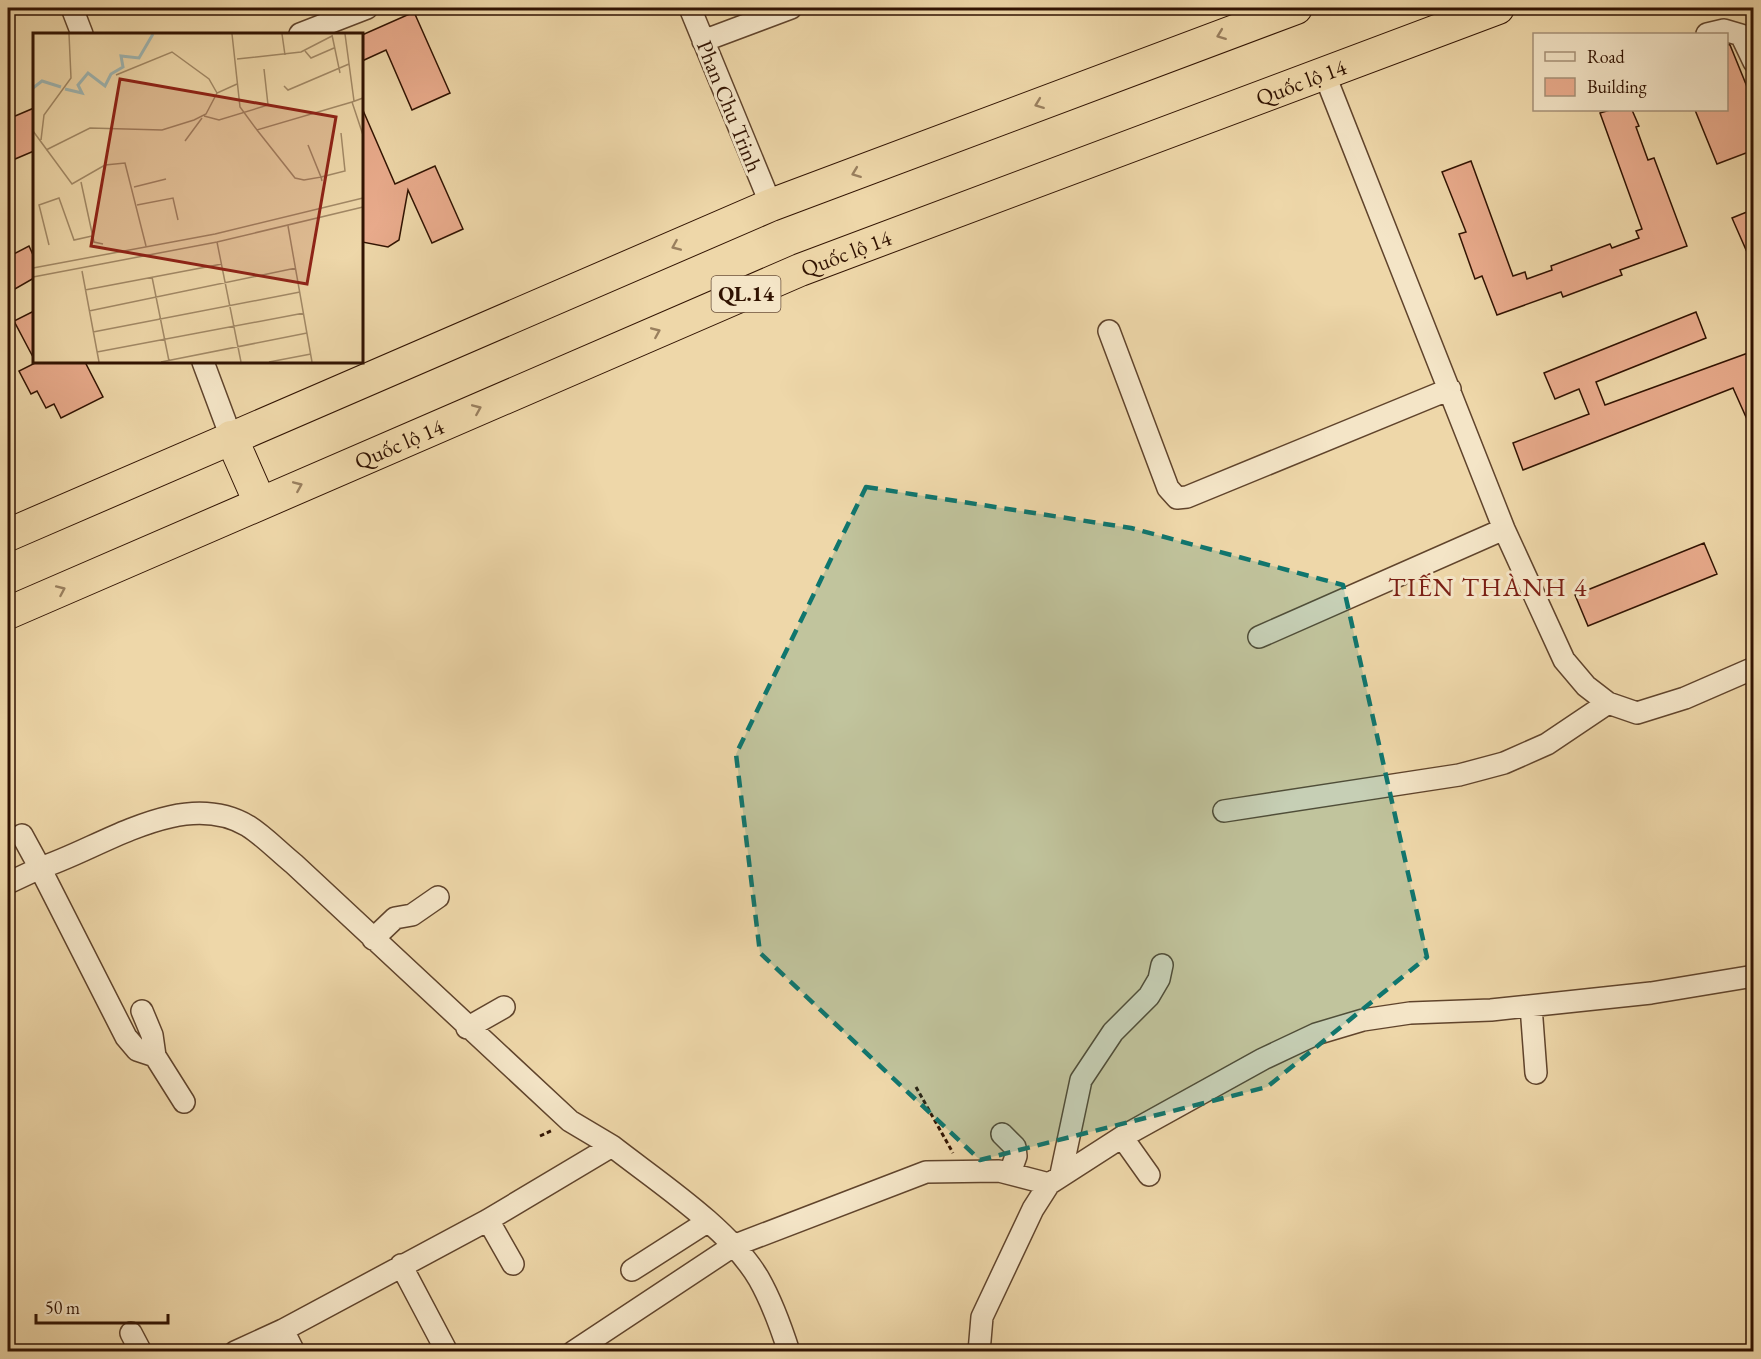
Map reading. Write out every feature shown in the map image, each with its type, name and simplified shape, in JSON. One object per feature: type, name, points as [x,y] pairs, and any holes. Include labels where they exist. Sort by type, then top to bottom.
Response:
[{"type":"highway","points":[[8,535],[771,205],[1296,8]]},
{"type":"highway","name":"Quốc lộ 14","points":[[8,613],[800,270],[1498,8]]},
{"type":"highway","points":[[231,437],[260,503]]},
{"type":"street","points":[[72,8],[82,33]]},
{"type":"street","points":[[303,33],[367,8]]},
{"type":"street","name":"Phan Chu Trinh","points":[[690,8],[771,205]]},
{"type":"street","points":[[703,41],[791,8]]},
{"type":"street","points":[[1711,33],[1724,30],[1741,35],[1754,62]]},
{"type":"street","points":[[1324,73],[1504,529],[1564,660],[1587,686],[1608,703],[1637,713],[1658,709],[1754,668]]},
{"type":"street","points":[[1109,331],[1168,488],[1178,498],[1187,497],[1450,390]]},
{"type":"street","points":[[203,363],[231,437]]},
{"type":"street","points":[[1258,637],[1504,529]]},
{"type":"street","points":[[1224,811],[1459,775],[1504,763],[1547,744],[1608,703]]},
{"type":"street","points":[[8,883],[146,823],[199,814],[225,818],[247,826],[269,843],[570,1121],[612,1146],[707,1222],[733,1246],[758,1277],[775,1312],[789,1352]]},
{"type":"street","points":[[22,835],[126,1037],[137,1050],[155,1056]]},
{"type":"street","points":[[373,939],[395,918],[412,915],[438,897]]},
{"type":"street","points":[[1055,1179],[1081,1080],[1113,1032],[1149,996],[1162,965]]},
{"type":"street","points":[[979,1352],[982,1317],[1032,1209],[1055,1179],[1122,1137],[1263,1059],[1316,1034],[1363,1020],[1410,1013],[1491,1010],[1651,993],[1754,976]]},
{"type":"street","points":[[1531,1006],[1536,1073]]},
{"type":"street","points":[[467,1028],[504,1007]]},
{"type":"street","points":[[142,1011],[152,1035],[155,1056],[184,1102]]},
{"type":"street","points":[[1002,1134],[1015,1147],[1016,1156],[1010,1173]]},
{"type":"street","points":[[1122,1137],[1149,1175]]},
{"type":"street","points":[[235,1352],[283,1330],[488,1220],[612,1146]]},
{"type":"street","points":[[573,1352],[733,1246],[926,1172],[1010,1173],[1055,1179]]},
{"type":"street","points":[[488,1220],[513,1264]]},
{"type":"street","points":[[632,1270],[707,1222]]},
{"type":"street","points":[[401,1265],[447,1352]]},
{"type":"street","points":[[283,1330],[294,1352]]},
{"type":"path","points":[[916,1087],[963,1171]]},
{"type":"highlighted area","points":[[866,487],[1131,528],[1343,585],[1427,957],[1267,1087],[980,1160],[760,953],[736,754]]},
{"type":"building","points":[[414,12],[450,93],[412,110],[386,50],[363,61],[363,35]]},
{"type":"building","points":[[1728,44],[1754,104],[1754,150],[1717,164],[1695,111],[1728,111]]},
{"type":"building","points":[[33,108],[33,151],[8,162],[8,119]]},
{"type":"building","points":[[363,110],[395,184],[435,166],[463,229],[432,243],[408,190],[399,240],[388,247],[363,242]]},
{"type":"building","points":[[1632,111],[1648,160],[1654,158],[1687,246],[1620,270],[1622,275],[1563,297],[1561,292],[1497,315],[1482,276],[1475,279],[1459,234],[1466,232],[1442,172],[1471,161],[1513,276],[1525,272],[1527,279],[1552,270],[1551,266],[1610,244],[1612,248],[1639,238],[1636,231],[1642,229],[1600,113]]},
{"type":"building","points":[[1754,209],[1754,268],[1732,218]]},
{"type":"building","points":[[29,246],[33,255],[33,279],[8,293],[8,257]]},
{"type":"building","points":[[33,312],[33,357],[14,321]]},
{"type":"building","points":[[1696,312],[1706,338],[1596,382],[1605,405],[1748,353],[1754,366],[1754,435],[1733,388],[1523,470],[1513,443],[1589,414],[1579,389],[1555,399],[1544,373]]},
{"type":"building","points":[[35,363],[86,363],[103,397],[61,418],[54,404],[46,408],[37,391],[31,394],[19,371]]},
{"type":"building","points":[[1704,543],[1717,574],[1588,626],[1575,595]]},
{"type":"district","name":"TIẾN THÀNH 4","points":[[1488,587]]}]
